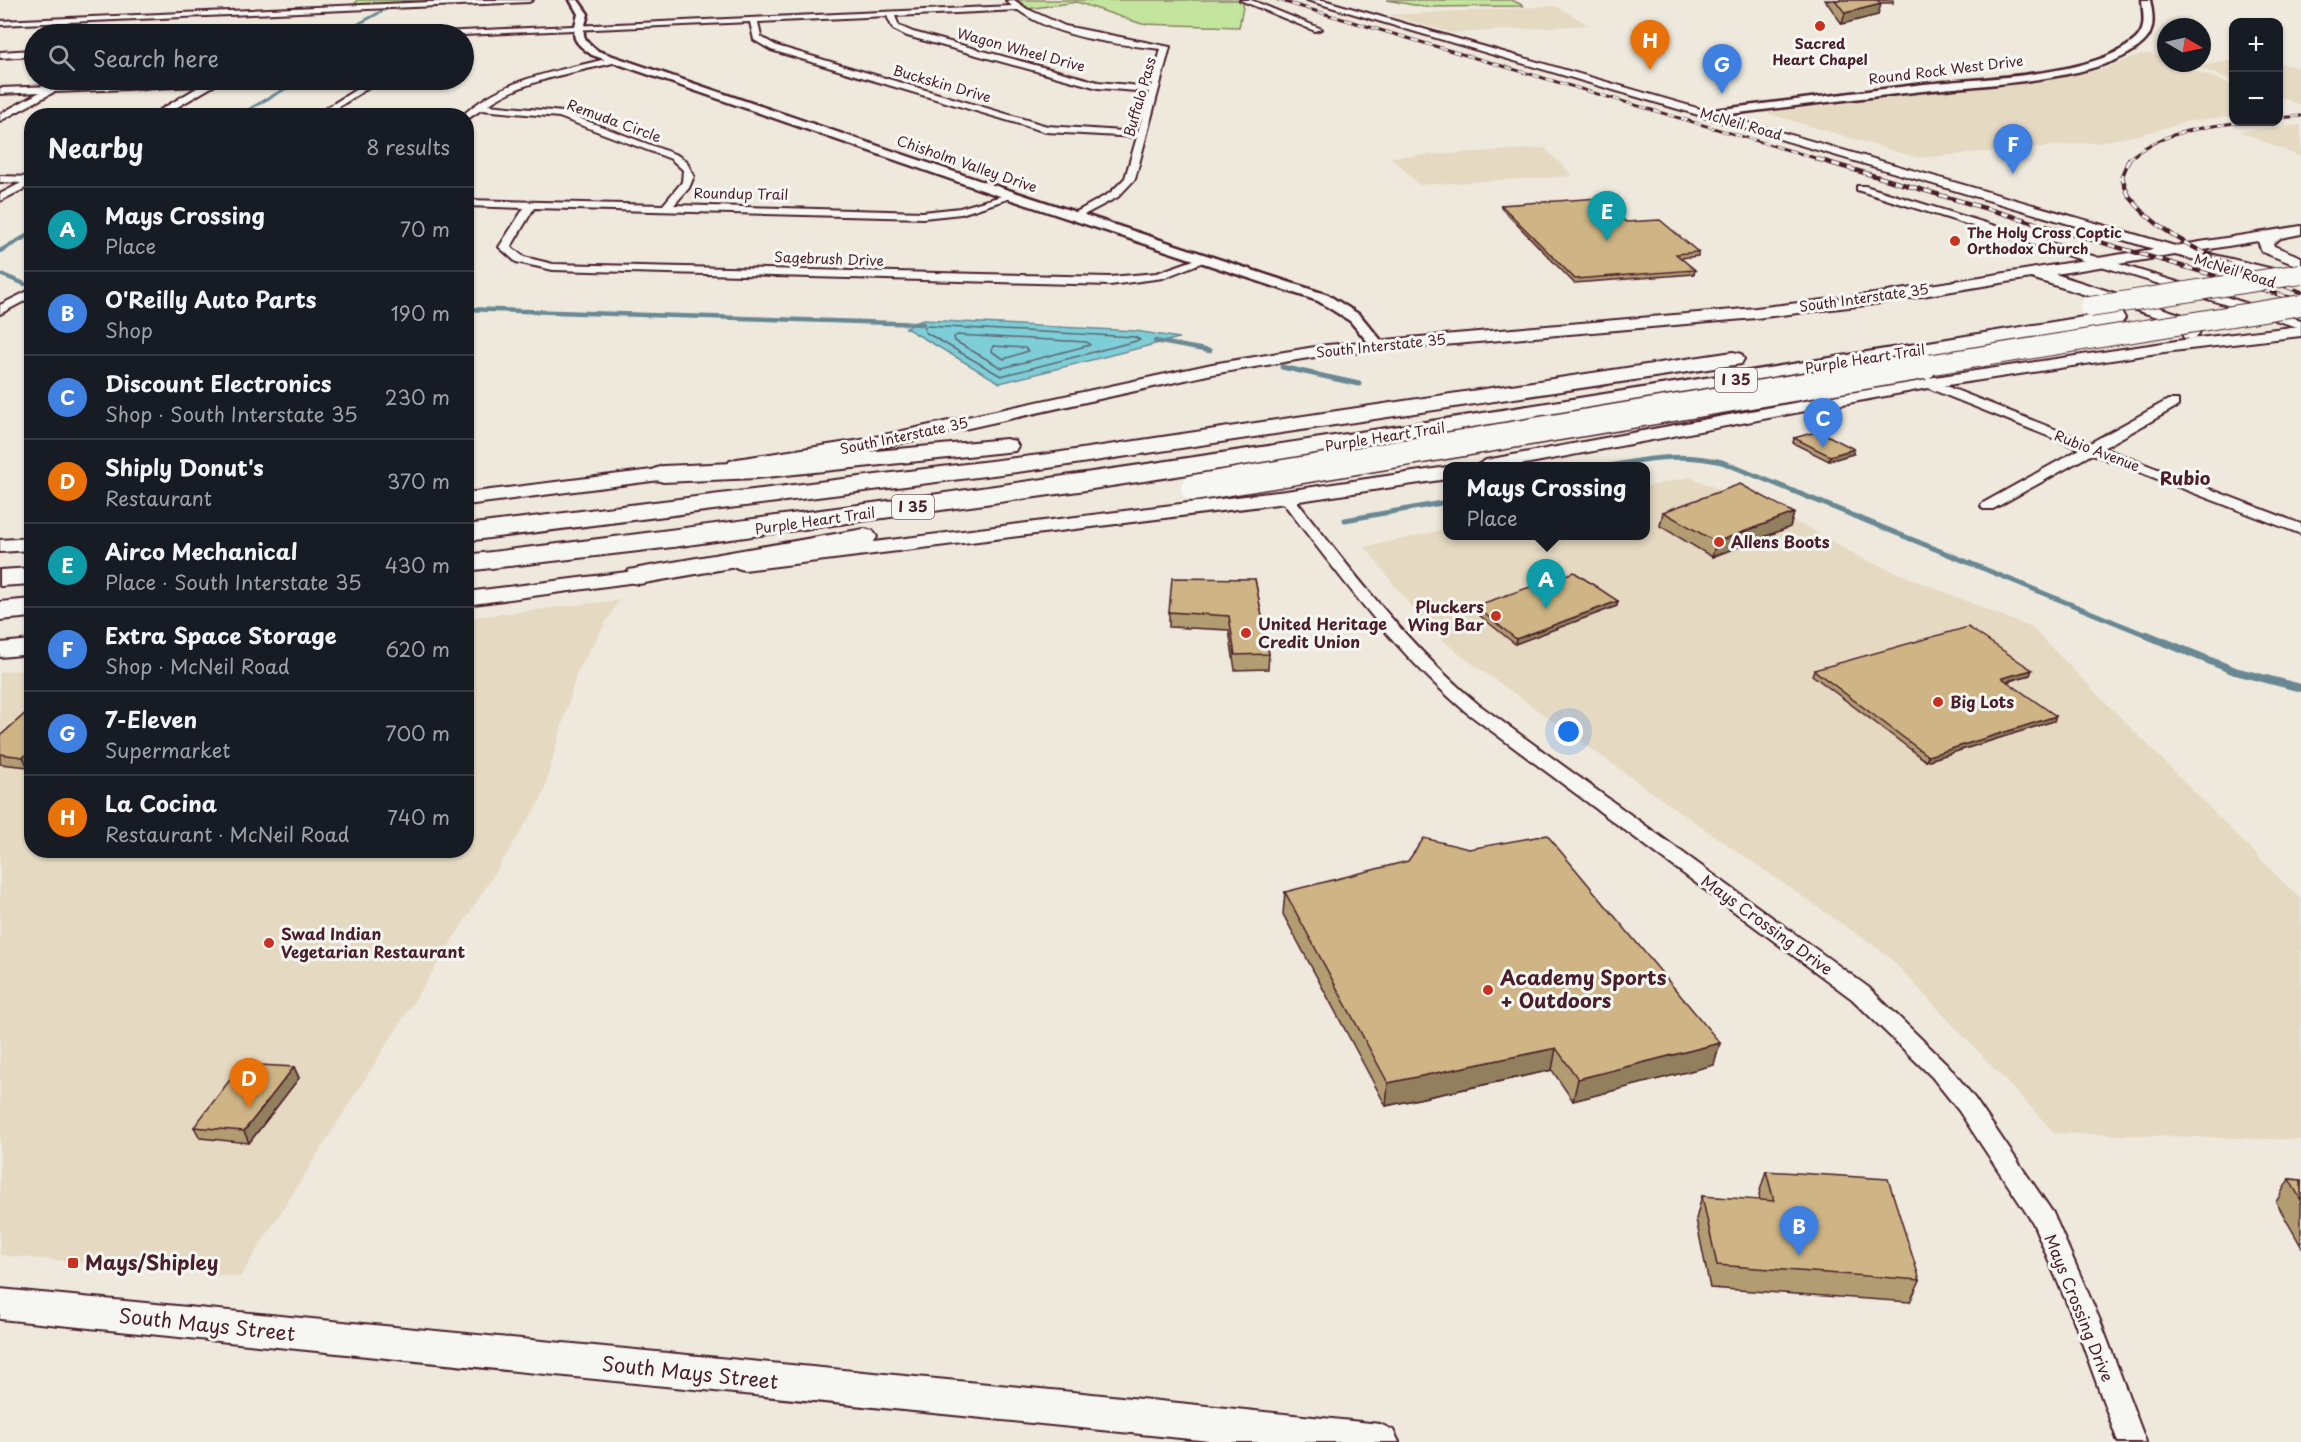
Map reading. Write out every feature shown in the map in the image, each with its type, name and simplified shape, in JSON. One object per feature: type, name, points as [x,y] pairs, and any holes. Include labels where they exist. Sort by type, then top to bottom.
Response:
[{"type":"highway","name":"Purple Heart Trail","points":[[474,532],[886,483],[2090,307],[2301,274]]},
{"type":"highway","name":"Purple Heart Trail","points":[[474,562],[817,522],[1359,442],[2114,318],[2301,290]]},
{"type":"highway","points":[[639,576],[830,542],[1475,444],[1922,364],[2301,305]]},
{"type":"highway","points":[[1359,442],[1773,396],[2167,341],[2301,315]]},
{"type":"highway","points":[[663,474],[848,462],[1217,425],[1345,416]]},
{"type":"highway","points":[[0,578],[24,576]]},
{"type":"highway","points":[[0,611],[24,609]]},
{"type":"main road","name":"McNeil Road","points":[[1312,0],[2170,249],[2301,280]]},
{"type":"main road","name":"South Interstate 35","points":[[474,498],[861,446],[1212,369],[1378,345],[1756,313],[1874,299],[2170,249],[2301,230]]},
{"type":"main road","points":[[2278,233],[2265,242],[2267,249],[2301,262]]},
{"type":"main road","name":"McNeil Road","points":[[2170,249],[2210,265],[2301,290]]},
{"type":"main road","points":[[1507,462],[1928,383],[2167,341],[2188,336],[2193,330],[2189,324],[2180,319],[2051,278],[2018,275]]},
{"type":"main road","points":[[2167,341],[2301,331]]},
{"type":"main road","points":[[474,598],[1286,497],[1443,474]]},
{"type":"main road","points":[[0,546],[24,544]]},
{"type":"main road","points":[[0,650],[24,648]]},
{"type":"main road","name":"South Mays Street","points":[[0,1304],[1083,1410],[1380,1442]]},
{"type":"street","points":[[285,11],[294,0]]},
{"type":"street","points":[[0,23],[529,0]]},
{"type":"street","name":"Chisholm Valley Drive","points":[[574,0],[583,14],[578,34],[583,46],[614,60],[1330,302],[1355,318],[1378,345]]},
{"type":"street","name":"Buffalo Pass","points":[[1009,0],[1017,8],[1044,21],[1107,38],[1166,47],[1128,182],[1114,195],[1074,216]]},
{"type":"street","points":[[1244,0],[1271,8],[1317,29]]},
{"type":"street","name":"Round Rock West Drive","points":[[1706,114],[2051,72],[2090,64],[2128,50],[2145,35],[2149,23],[2146,0]]},
{"type":"street","points":[[474,33],[1017,8]]},
{"type":"street","name":"Wagon Wheel Drive","points":[[890,14],[896,27],[910,34],[1098,85],[1155,90]]},
{"type":"street","name":"Buckskin Drive","points":[[754,20],[754,34],[762,43],[1046,129],[1143,135]]},
{"type":"street","points":[[0,55],[24,54]]},
{"type":"street","points":[[474,111],[500,92],[519,84],[614,60]]},
{"type":"street","points":[[0,91],[26,90]]},
{"type":"street","points":[[0,118],[45,96],[51,90]]},
{"type":"street","points":[[168,108],[200,90]]},
{"type":"street","points":[[331,108],[360,90]]},
{"type":"street","name":"Remuda Circle","points":[[480,107],[560,114],[674,157],[686,165],[690,174],[688,181],[667,207]]},
{"type":"street","points":[[0,179],[24,180]]},
{"type":"street","points":[[0,198],[24,185]]},
{"type":"street","points":[[1862,188],[2301,324]]},
{"type":"street","name":"Roundup Trail","points":[[474,203],[923,214],[961,211],[1012,196]]},
{"type":"street","name":"Sagebrush Drive","points":[[532,204],[517,224],[505,247],[511,255],[522,260],[553,267],[1110,281],[1159,276],[1205,259]]},
{"type":"street","points":[[0,310],[24,296]]},
{"type":"street","name":"Rubio Avenue","points":[[1928,383],[2301,529]]},
{"type":"street","points":[[1988,506],[2173,403]]},
{"type":"street","name":"Mays Crossing Drive","points":[[1286,497],[1386,625],[1439,680],[1472,708],[1860,993],[1940,1071],[1981,1124],[2044,1221],[2086,1318],[2132,1442]]},
{"type":"shaded area","points":[[1556,6],[1589,25],[1452,33],[1388,15]]},
{"type":"shaded area","points":[[2143,54],[2152,54],[2157,56],[2157,72],[2199,72],[2229,83],[2229,116],[2190,121],[2139,135],[2100,142],[1918,158],[1766,113],[2077,74],[2097,71]]},
{"type":"shaded area","points":[[2229,60],[2229,79],[2210,72],[2211,64]]},
{"type":"shaded area","points":[[2283,64],[2301,68],[2301,105],[2283,98]]},
{"type":"shaded area","points":[[2301,125],[2301,157],[2239,131]]},
{"type":"shaded area","points":[[1545,148],[1573,176],[1419,185],[1391,157]]},
{"type":"shaded area","points":[[1690,477],[1809,528],[1859,557],[2032,628],[2301,900],[2301,1140],[2055,1133],[1887,955],[1667,803],[1459,654],[1423,622],[1365,547],[1443,530],[1443,540],[1650,540],[1650,486]]},
{"type":"shaded area","points":[[619,600],[577,672],[542,798],[240,1277],[0,1255],[0,672],[24,670],[24,858],[474,858],[474,617]]},
{"type":"green space","points":[[357,0],[483,0],[354,6]]},
{"type":"green space","points":[[1017,0],[1237,0],[1244,2],[1239,27],[1142,24],[1077,2],[1027,9]]},
{"type":"green space","points":[[1387,0],[1512,0],[1524,6],[1424,7]]},
{"type":"water","points":[[922,320],[1136,331],[1179,338],[1000,383],[906,328]]},
{"type":"building","points":[[1835,0],[1877,0],[1881,4],[1845,13]]},
{"type":"building","points":[[1599,198],[1626,222],[1660,220],[1698,252],[1676,254],[1695,270],[1575,279],[1501,205]]},
{"type":"building","points":[[1819,431],[1854,449],[1830,456],[1794,438]]},
{"type":"building","points":[[1740,484],[1794,513],[1716,542],[1663,512]]},
{"type":"building","points":[[1574,572],[1618,601],[1516,639],[1475,606]]},
{"type":"building","name":"United Heritage Credit Union","points":[[1172,578],[1255,579],[1269,654],[1235,655],[1229,616],[1169,612]]},
{"type":"building","name":"Big Lots","points":[[1968,627],[2032,670],[2002,678],[2056,716],[1928,756],[1814,670]]},
{"type":"building","points":[[24,715],[23,757],[0,754],[0,736]]},
{"type":"building","name":"Academy Sports + Outdoors","points":[[1547,835],[1720,1043],[1578,1079],[1556,1048],[1388,1083],[1285,892],[1408,861],[1424,838],[1469,849]]},
{"type":"building","points":[[242,1064],[294,1067],[244,1131],[194,1127]]},
{"type":"building","points":[[1766,1171],[1888,1179],[1920,1280],[1717,1265],[1702,1196],[1774,1201]]},
{"type":"building","points":[[2289,1179],[2301,1180],[2301,1200]]},
{"type":"waterway","points":[[358,24],[386,9]]},
{"type":"waterway","points":[[251,108],[283,90]]},
{"type":"waterway","points":[[0,251],[24,238]]},
{"type":"waterway","points":[[0,274],[24,284]]},
{"type":"waterway","points":[[474,309],[923,324]]},
{"type":"waterway","points":[[1155,341],[1210,351]]},
{"type":"waterway","points":[[1282,367],[1359,384]]},
{"type":"waterway","points":[[1632,462],[1680,457],[1722,462],[2151,637]]},
{"type":"waterway","points":[[1345,520],[1443,503]]},
{"type":"waterway","points":[[2147,635],[2235,671],[2301,688]]},
{"type":"railway","points":[[1278,0],[1822,160]]},
{"type":"railway","points":[[2283,118],[2301,116]]},
{"type":"railway","points":[[2129,159],[2153,143],[2167,137],[2182,132],[2229,124]]},
{"type":"railway","points":[[1817,159],[2301,301]]},
{"type":"railway","points":[[2129,159],[2122,176],[2127,193],[2165,230],[2232,266],[2301,292]]},
{"type":"place","name":"Sacred Heart Chapel","points":[[1820,26]]},
{"type":"place","name":"La Cocina","points":[[1650,70]]},
{"type":"place","name":"7-Eleven","points":[[1722,94]]},
{"type":"place","name":"Extra Space Storage","points":[[2013,174]]},
{"type":"place","name":"Airco Mechanical","points":[[1607,241]]},
{"type":"place","name":"The Holy Cross Coptic Orthodox Church","points":[[1955,241]]},
{"type":"place","name":"Discount Electronics","points":[[1823,448]]},
{"type":"place","name":"Allens Boots","points":[[1719,542]]},
{"type":"place","name":"Mays Crossing","points":[[1546,609]]},
{"type":"place","name":"Pluckers Wing Bar","points":[[1496,616]]},
{"type":"place","name":"United Heritage Credit Union","points":[[1246,633]]},
{"type":"place","name":"Big Lots","points":[[1938,702]]},
{"type":"place","name":"Swad Indian Vegetarian Restaurant","points":[[269,943]]},
{"type":"place","name":"Academy Sports + Outdoors","points":[[1488,990]]},
{"type":"place","name":"Shiply Donut's","points":[[249,1108]]},
{"type":"place","name":"O'Reilly Auto Parts","points":[[1799,1256]]},
{"type":"place","name":"Mays/Shipley","points":[[73,1263]]},
{"type":"district","name":"Rubio","points":[[2185,479]]}]
